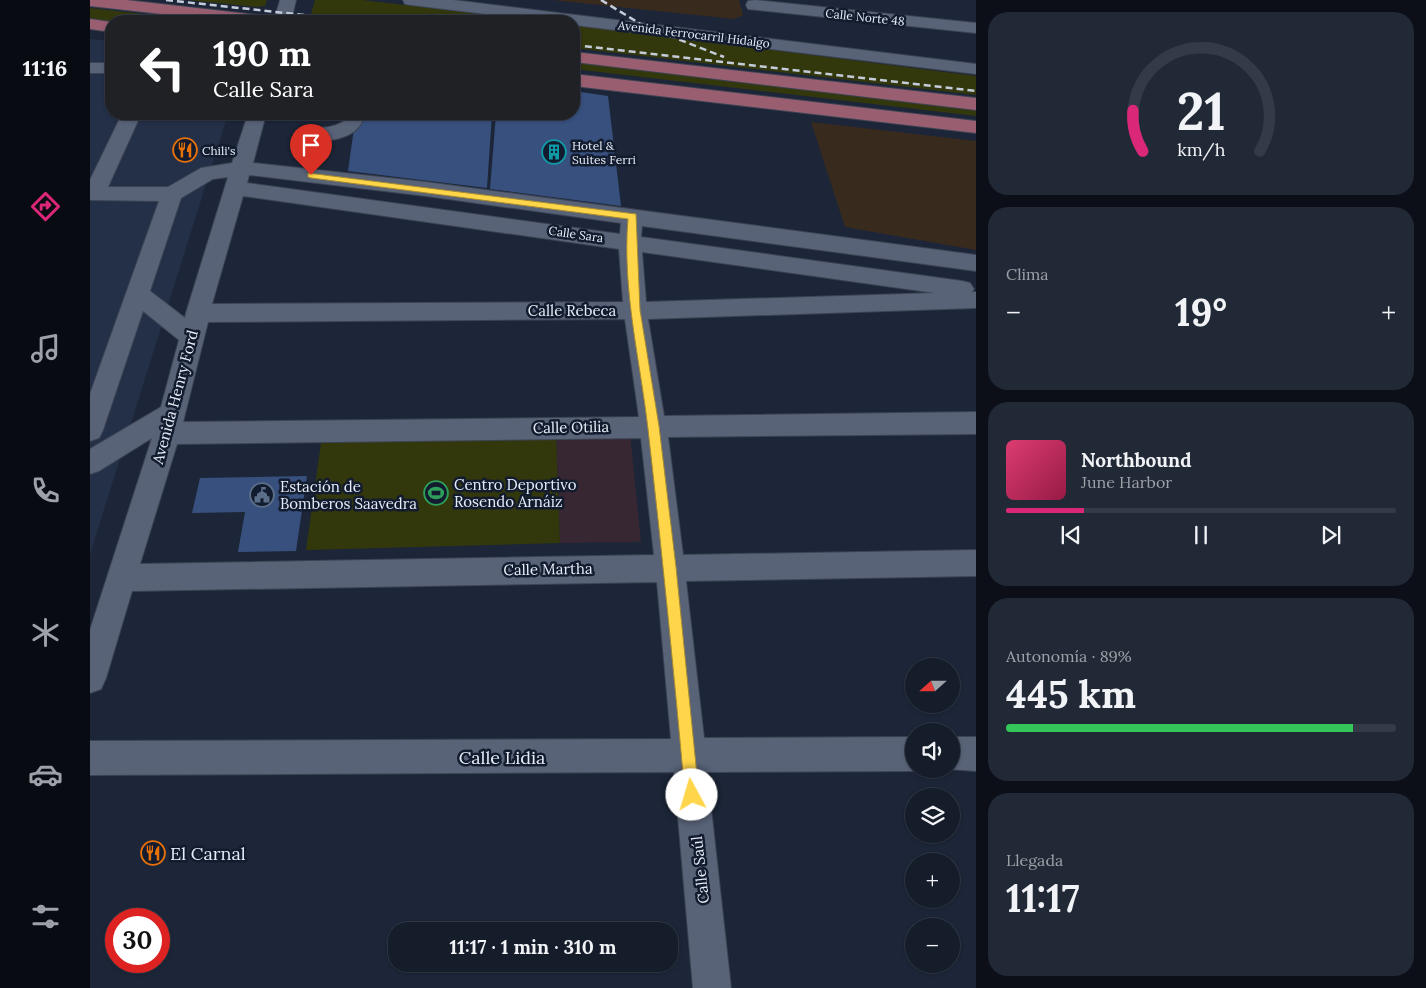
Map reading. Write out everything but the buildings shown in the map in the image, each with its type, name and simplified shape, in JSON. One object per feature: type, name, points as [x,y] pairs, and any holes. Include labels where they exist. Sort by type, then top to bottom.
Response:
[{"type":"main road","points":[[90,1],[214,15]]},
{"type":"main road","points":[[90,24],[105,26]]},
{"type":"main road","points":[[580,58],[976,104]]},
{"type":"main road","points":[[580,81],[976,127]]},
{"type":"street","points":[[284,15],[288,0]]},
{"type":"street","name":"Avenida Ferrocarril Hidalgo","points":[[411,0],[535,15]]},
{"type":"street","points":[[754,3],[767,43]]},
{"type":"street","name":"Calle Norte 48","points":[[754,3],[976,28]]},
{"type":"street","name":"Avenida Ferrocarril Hidalgo","points":[[580,20],[976,69]]},
{"type":"street","points":[[90,68],[105,68]]},
{"type":"street","points":[[127,120],[94,194],[172,194],[208,173],[239,178]]},
{"type":"street","name":"Avenida Henry Ford","points":[[90,678],[169,423],[195,325],[255,120]]},
{"type":"street","points":[[292,173],[307,120]]},
{"type":"street","points":[[304,134],[332,133],[344,130],[353,123],[353,120]]},
{"type":"street","name":"Calle Sara","points":[[239,178],[292,173],[631,229],[976,291]]},
{"type":"street","name":"Calle Sara","points":[[239,178],[631,229],[976,263]]},
{"type":"street","points":[[90,430],[172,194]]},
{"type":"street","name":"Calle Saúl","points":[[631,229],[635,310],[653,426],[670,567],[712,988]]},
{"type":"street","points":[[138,294],[195,325]]},
{"type":"street","name":"Calle Rebeca","points":[[195,325],[635,310],[884,305],[976,300]]},
{"type":"street","name":"Calle Otilia","points":[[169,423],[653,426],[976,422]]},
{"type":"street","points":[[90,463],[169,423]]},
{"type":"street","name":"Calle Martha","points":[[121,578],[976,563]]},
{"type":"street","name":"Calle Lidia","points":[[90,758],[688,757],[905,754]]},
{"type":"street","points":[[960,754],[976,754]]},
{"type":"shaded area","points":[[552,0],[739,0],[743,15],[734,19]]},
{"type":"shaded area","points":[[90,39],[105,40],[105,120],[226,120],[90,554]]},
{"type":"shaded area","points":[[811,122],[976,141],[976,250],[845,227]]},
{"type":"shaded area","points":[[630,433],[641,542],[560,543],[556,434]]},
{"type":"green space","points":[[188,0],[267,0],[265,6],[257,7]]},
{"type":"green space","points":[[315,0],[362,0],[490,15],[312,15]]},
{"type":"green space","points":[[90,8],[152,15],[105,15],[105,22],[90,20]]},
{"type":"green space","points":[[580,26],[976,76],[976,95],[580,49]]},
{"type":"green space","points":[[580,62],[976,107],[976,116],[580,70]]},
{"type":"green space","name":"Centro Deportivo Rosendo Arnáiz","points":[[556,434],[560,543],[306,550],[321,443]]},
{"type":"railway","points":[[166,0],[304,15]]},
{"type":"railway","points":[[601,0],[644,26],[724,57]]},
{"type":"railway","points":[[580,46],[976,91]]},
{"type":"place","name":"Chili's","points":[[185,150]]},
{"type":"place","name":"Hotel & Suites Ferri","points":[[554,152]]},
{"type":"place","name":"Centro Deportivo Rosendo Arnáiz","points":[[436,493]]},
{"type":"place","name":"Estación de Bomberos Saavedra","points":[[262,495]]},
{"type":"place","name":"El Carnal","points":[[153,853]]},
{"type":"route","points":[[311,175],[632,216],[630,242],[635,310],[653,426],[670,567],[692,795]]}]
